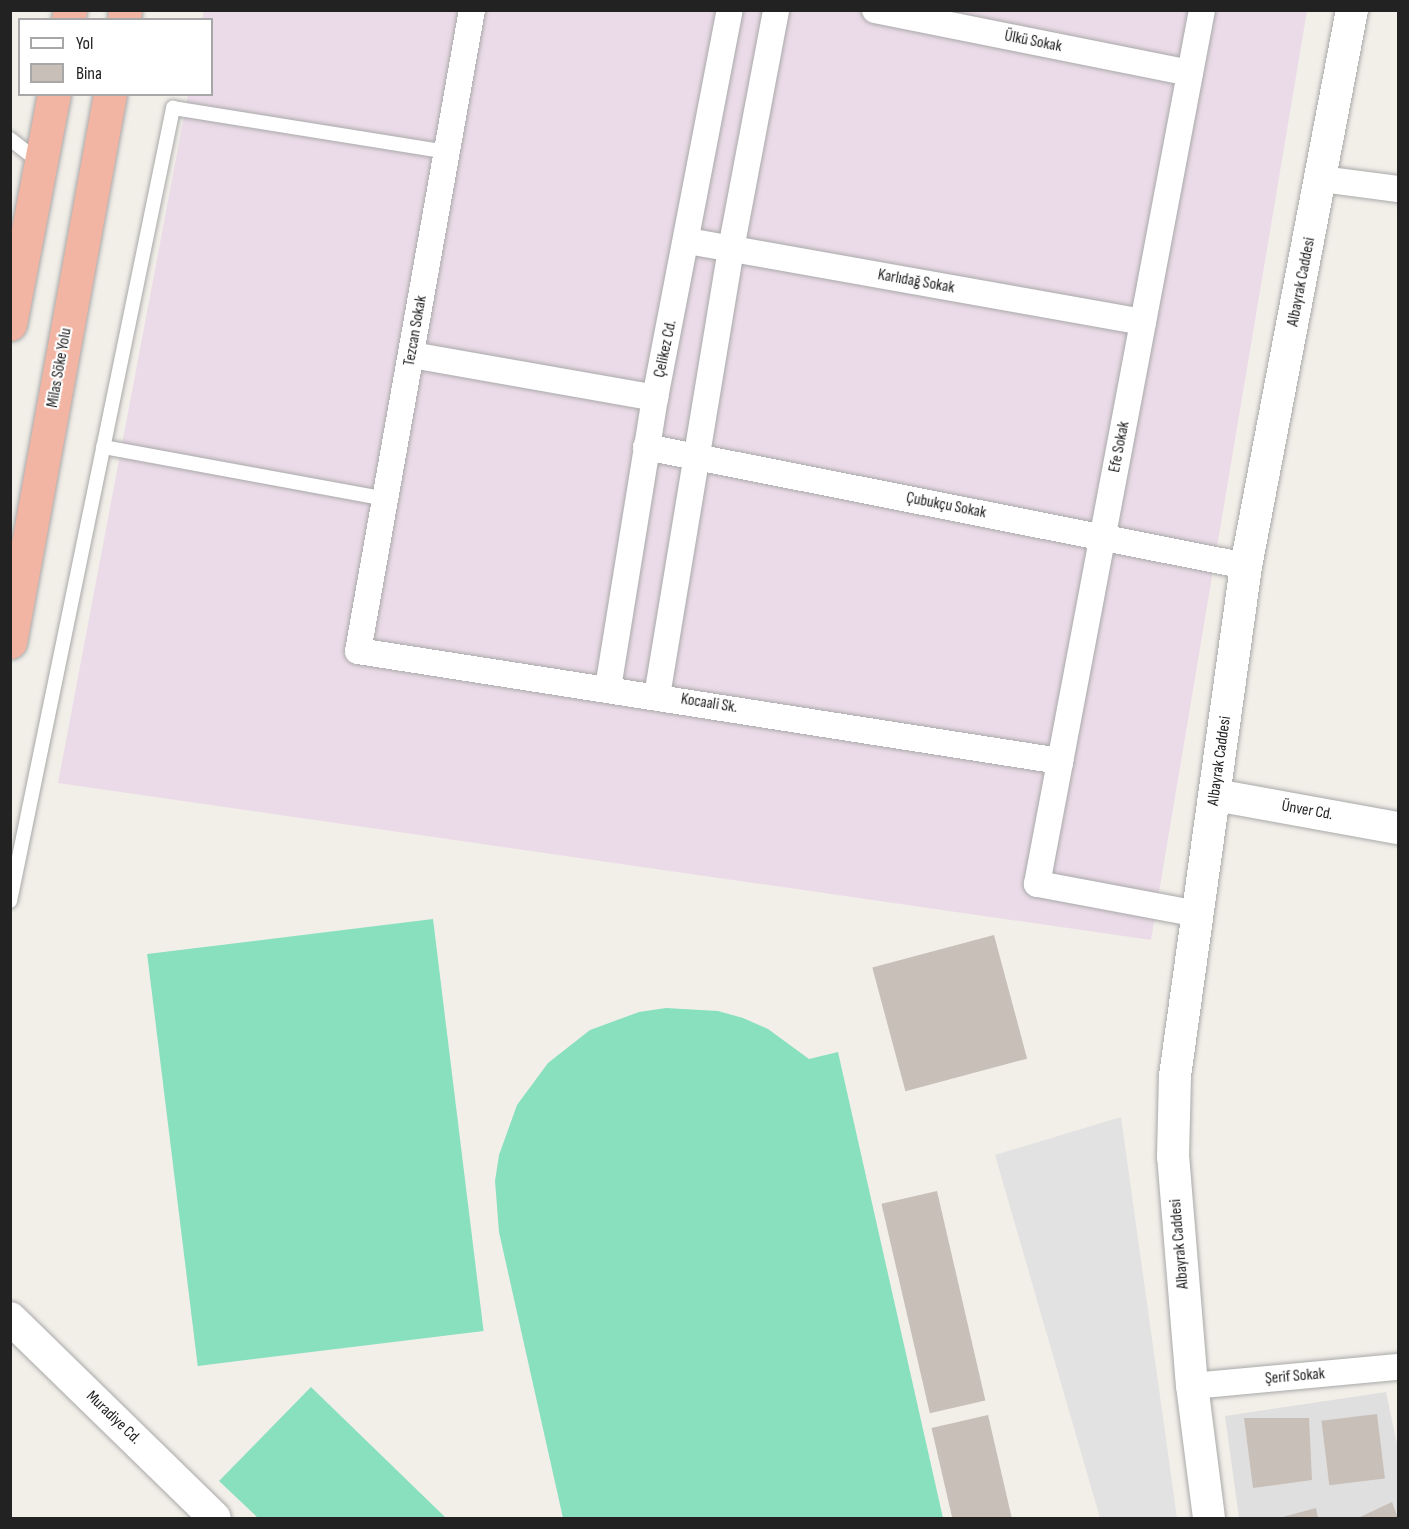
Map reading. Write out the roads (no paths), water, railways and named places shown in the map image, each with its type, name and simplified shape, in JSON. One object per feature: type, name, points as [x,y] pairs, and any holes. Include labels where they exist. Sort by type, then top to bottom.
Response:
[{"type":"highway","points":[[10,324],[54,96]]},
{"type":"highway","name":"Milas Söke Yolu","points":[[10,642],[110,96]]},
{"type":"street","name":"Tezcan Sokak","points":[[358,651],[472,10]]},
{"type":"street","name":"Çelikez Cd.","points":[[608,688],[646,447],[688,241],[730,10]]},
{"type":"street","points":[[657,696],[699,457],[731,249],[776,10]]},
{"type":"street","name":"Ülkü Sokak","points":[[875,10],[1190,73]]},
{"type":"street","name":"Efe Sokak","points":[[1198,914],[1037,884],[1202,10]]},
{"type":"street","name":"Albayrak Caddesi","points":[[1209,1518],[1192,1386],[1173,1156],[1174,1076],[1216,795],[1246,566],[1322,179],[1352,10]]},
{"type":"street","points":[[1322,179],[1398,189]]},
{"type":"street","name":"Karlıdağ Sokak","points":[[688,241],[1143,322]]},
{"type":"street","points":[[412,355],[655,398]]},
{"type":"street","name":"Çubukçu Sokak","points":[[646,447],[1246,566]]},
{"type":"street","name":"Kocaali Sk.","points":[[358,651],[608,688],[1060,761]]},
{"type":"street","name":"Ünver Cd.","points":[[1216,795],[1398,828]]},
{"type":"street","name":"Muradiye Cd.","points":[[10,1318],[215,1518]]},
{"type":"street","name":"Şerif Sokak","points":[[1192,1386],[1398,1367]]},
{"type":"lane","points":[[10,901],[173,108],[447,152]]},
{"type":"lane","points":[[10,139],[41,163]]},
{"type":"lane","points":[[103,447],[386,498]]}]
